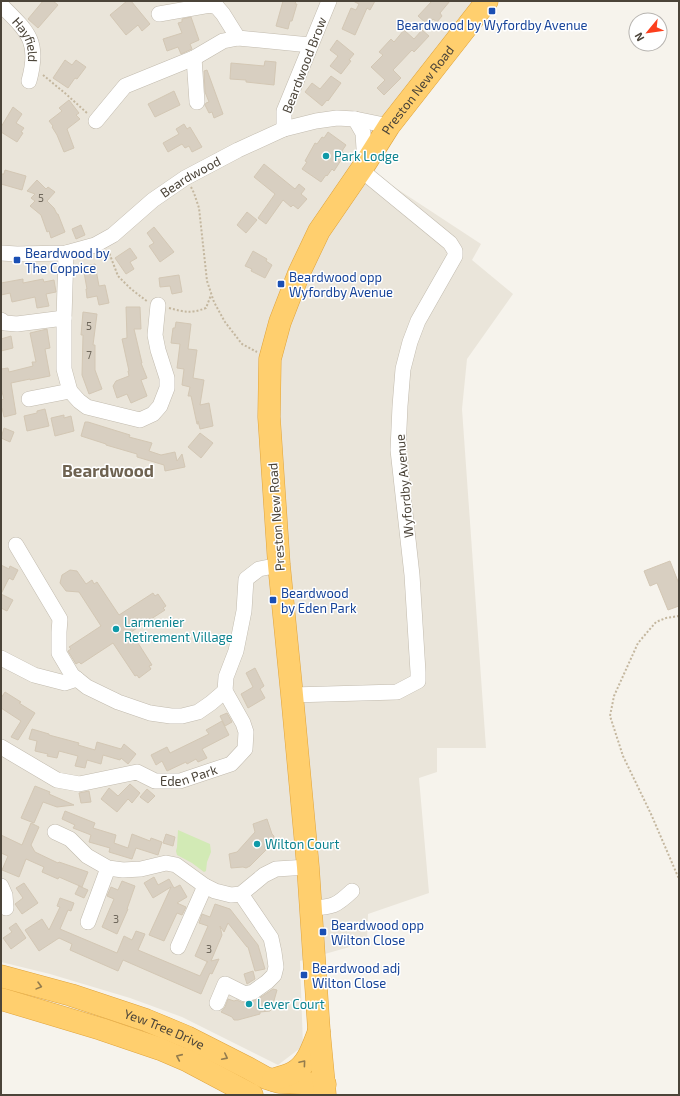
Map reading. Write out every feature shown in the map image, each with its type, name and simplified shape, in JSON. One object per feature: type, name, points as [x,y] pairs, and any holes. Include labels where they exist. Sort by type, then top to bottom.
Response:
[{"type":"highway","name":"Preston New Road","points":[[325,1089],[308,867],[279,565],[269,417],[270,359],[280,322],[299,273],[319,231],[389,126],[487,1]]},
{"type":"highway","name":"Yew Tree Drive","points":[[1,976],[71,995],[146,1020],[187,1038],[271,1080],[325,1089]]},
{"type":"highway","name":"Yew Tree Drive","points":[[1,999],[101,1029],[160,1049],[188,1061],[252,1095]]},
{"type":"highway","points":[[271,1080],[296,1071],[309,1056],[320,1031]]},
{"type":"street","name":"Beardwood Brow","points":[[284,129],[284,111],[329,1]]},
{"type":"street","name":"Hayfield","points":[[1,5],[23,26],[29,38],[34,51],[31,74]]},
{"type":"street","points":[[159,14],[210,5],[217,7],[238,38]]},
{"type":"street","points":[[96,121],[125,86],[194,58],[222,41],[238,38],[310,45]]},
{"type":"street","points":[[194,58],[197,102]]},
{"type":"street","name":"Beardwood","points":[[1,253],[66,253],[95,245],[113,235],[154,200],[185,178],[238,150],[284,129],[316,121],[337,118],[356,119],[389,126]]},
{"type":"street","points":[[356,119],[363,133],[363,167]]},
{"type":"street","name":"Wyfordby Avenue","points":[[292,695],[397,692],[418,681],[412,575],[398,450],[403,369],[410,342],[418,321],[455,256],[455,251],[450,243],[363,167]]},
{"type":"street","points":[[66,253],[64,369],[70,391],[79,401],[88,407],[140,420],[153,414],[160,406],[167,388],[167,378],[155,335],[158,305]]},
{"type":"street","points":[[1,320],[5,323],[17,324],[64,318]]},
{"type":"street","points":[[29,399],[70,391]]},
{"type":"street","points":[[16,545],[60,619],[59,652],[72,674],[87,687],[118,702],[150,713],[171,716],[182,716],[198,712],[212,703],[225,691],[226,677],[236,651],[244,611],[246,579],[259,569],[279,565]]},
{"type":"street","points":[[1,658],[34,675],[65,683],[77,679]]},
{"type":"street","name":"Eden Park","points":[[1,746],[57,780],[79,784],[137,772],[155,781],[180,781],[230,764],[245,749],[246,732],[243,723],[225,691]]},
{"type":"street","points":[[55,832],[70,839],[87,856],[108,868],[123,870],[141,869],[166,863],[176,865],[205,886],[215,891],[231,895],[241,894],[264,875],[276,869],[308,867]]},
{"type":"street","points":[[88,922],[108,868]]},
{"type":"street","points":[[1,886],[5,895],[6,908]]},
{"type":"street","points":[[178,947],[205,886]]},
{"type":"street","points":[[311,908],[321,908],[334,905],[340,902],[352,891]]},
{"type":"street","points":[[217,1003],[225,984],[245,994],[253,992],[274,975],[276,967],[271,938],[241,894]]},
{"type":"path","points":[[31,74],[66,94],[96,121]]},
{"type":"path","points":[[185,178],[194,192],[199,208],[207,280],[214,302],[225,322],[242,344],[270,359]]},
{"type":"path","points":[[105,240],[118,276],[146,302],[184,312],[195,312],[206,308],[211,294]]},
{"type":"path","points":[[679,616],[666,618],[656,622],[638,642],[614,696],[610,716],[623,756],[651,814],[679,879]]},
{"type":"shaded area","points":[[1,1],[475,1],[353,160],[481,244],[472,260],[513,294],[467,359],[462,409],[486,748],[437,748],[437,772],[419,778],[429,893],[368,914],[367,942],[300,961],[303,1046],[278,1065],[182,1017],[130,998],[50,974],[1,962]]},
{"type":"green space","points":[[178,830],[210,844],[211,852],[207,862],[206,871],[204,872],[192,863],[177,855]]},
{"type":"building","points":[[43,1],[53,1],[58,5],[38,28],[28,19]]},
{"type":"building","points":[[127,1],[131,1],[150,24],[142,31],[138,25],[126,35],[110,15]]},
{"type":"building","points":[[283,1],[296,1],[295,4],[297,4],[288,29],[276,26]]},
{"type":"building","points":[[353,1],[375,1],[370,10],[367,8],[355,35],[342,29],[351,8],[356,10],[359,4]]},
{"type":"building","points":[[432,1],[450,1],[440,13],[442,16],[437,22],[433,19],[428,25],[418,16]]},
{"type":"building","points":[[191,17],[199,40],[190,44],[192,49],[181,54],[178,47],[167,51],[163,39],[182,33],[178,23],[182,22],[182,19]]},
{"type":"building","points":[[404,30],[414,39],[422,30],[429,36],[414,52],[412,50],[393,70],[401,78],[384,95],[377,88],[385,80],[371,67],[383,55],[379,52],[391,39],[394,42]]},
{"type":"building","points":[[337,40],[354,54],[349,60],[351,61],[341,74],[330,66],[338,56],[330,50]]},
{"type":"building","points":[[65,60],[72,65],[76,60],[86,67],[68,88],[53,78]]},
{"type":"building","points":[[265,61],[276,62],[274,85],[230,79],[231,63],[264,66]]},
{"type":"building","points":[[207,70],[223,114],[214,118],[212,112],[209,113],[205,105],[209,102],[205,92],[204,71]]},
{"type":"building","points":[[331,76],[341,83],[328,101],[327,100],[322,106],[305,92],[312,83],[320,89]]},
{"type":"building","points":[[174,91],[180,105],[155,117],[148,104]]},
{"type":"building","points":[[69,100],[79,113],[76,115],[80,119],[67,129],[74,148],[64,152],[52,127],[53,126],[49,121],[62,111],[59,108]]},
{"type":"building","points":[[13,107],[22,114],[16,123],[24,128],[21,132],[23,133],[17,142],[1,132],[1,127]]},
{"type":"building","points":[[184,124],[187,129],[190,127],[202,147],[192,152],[189,146],[185,148],[182,144],[168,152],[163,143],[179,134],[176,129]]},
{"type":"building","name":"Park Lodge","points":[[328,132],[346,145],[342,151],[345,154],[334,171],[332,169],[321,182],[302,169],[307,162],[305,161],[315,143],[317,144]]},
{"type":"building","points":[[264,164],[295,189],[299,184],[305,189],[301,194],[307,199],[298,209],[293,205],[291,207],[283,200],[266,224],[258,218],[275,194],[254,177]]},
{"type":"building","points":[[5,170],[26,176],[22,190],[1,184],[1,174],[4,174]]},
{"type":"building","points":[[37,180],[46,189],[48,187],[55,192],[47,201],[58,214],[65,232],[51,238],[49,231],[47,232],[41,215],[30,206],[35,201],[31,198],[35,194],[27,191]]},
{"type":"building","points":[[247,212],[257,220],[246,233],[237,225]]},
{"type":"building","points":[[81,225],[85,235],[76,239],[72,229]]},
{"type":"building","points":[[154,227],[174,252],[160,262],[149,246],[154,243],[147,233]]},
{"type":"building","points":[[130,248],[137,258],[130,262],[134,269],[126,274],[115,258]]},
{"type":"building","points":[[253,251],[267,259],[266,261],[272,265],[265,278],[251,271],[252,269],[245,266]]},
{"type":"building","points":[[95,264],[99,286],[105,285],[109,303],[99,305],[97,296],[87,298],[83,267]]},
{"type":"building","points":[[179,275],[182,292],[172,294],[170,286],[160,287],[159,278]]},
{"type":"building","points":[[23,279],[23,283],[43,279],[44,282],[54,280],[56,292],[46,294],[49,306],[37,308],[35,297],[12,302],[10,293],[1,295],[1,283]]},
{"type":"building","points":[[126,307],[140,307],[141,329],[134,329],[141,363],[147,378],[141,380],[147,396],[131,403],[127,394],[117,398],[113,386],[116,381],[129,376],[122,339],[127,338]]},
{"type":"building","points":[[83,312],[97,314],[93,345],[95,345],[95,370],[102,389],[89,394],[82,375],[83,335],[81,335]]},
{"type":"building","points":[[176,322],[191,324],[188,349],[197,350],[193,378],[204,380],[200,405],[209,403],[213,426],[200,429],[198,421],[197,424],[191,396],[188,396],[190,387],[182,385],[184,369],[177,368],[180,344],[171,343],[173,328],[175,328]]},
{"type":"building","points":[[47,329],[50,348],[45,349],[50,376],[11,383],[16,414],[4,417],[1,408],[1,400],[4,399],[1,388],[1,369],[8,368],[9,372],[33,366],[32,362],[36,362],[30,333]]},
{"type":"building","points":[[11,336],[13,348],[1,351],[1,339]]},
{"type":"building","points":[[45,409],[49,426],[27,431],[24,416],[37,413],[37,411]]},
{"type":"building","points":[[64,415],[64,418],[71,416],[74,431],[55,436],[51,418]]},
{"type":"building","points":[[85,422],[152,443],[149,451],[161,455],[175,452],[177,461],[182,454],[185,467],[165,471],[164,465],[137,457],[137,454],[81,436]]},
{"type":"building","points":[[4,428],[14,432],[10,442],[1,438]]},
{"type":"building","points":[[200,433],[213,443],[201,458],[188,447]]},
{"type":"building","points":[[670,561],[679,584],[679,606],[668,610],[657,583],[650,586],[644,571]]},
{"type":"building","points":[[1,565],[9,569],[10,566],[18,570],[13,580],[9,578],[1,594]]},
{"type":"building","name":"Larmenier Retirement Village","points":[[70,570],[77,571],[86,584],[92,580],[94,584],[97,582],[119,615],[153,593],[155,596],[158,594],[166,606],[163,608],[165,610],[131,632],[152,665],[149,666],[151,669],[139,678],[137,675],[135,676],[113,643],[81,664],[79,662],[76,664],[68,651],[71,649],[69,647],[101,626],[79,592],[66,591],[60,583],[62,575]]},
{"type":"building","points":[[1,594],[13,600],[7,611],[1,608]]},
{"type":"building","points":[[255,668],[264,686],[260,689],[265,698],[248,708],[241,694],[253,687],[246,673]]},
{"type":"building","points":[[5,692],[35,713],[18,740],[11,737],[21,721],[1,708],[1,698]]},
{"type":"building","points":[[227,713],[232,722],[225,726],[220,716]]},
{"type":"building","points":[[222,721],[229,735],[202,749],[207,758],[198,762],[196,759],[187,764],[186,762],[167,771],[162,761],[156,765],[151,755],[167,747],[170,753],[209,734],[206,730]]},
{"type":"building","points":[[32,729],[79,743],[78,745],[95,750],[97,742],[121,749],[124,744],[136,754],[128,764],[121,758],[120,760],[103,755],[101,764],[87,760],[85,768],[75,766],[78,756],[59,751],[57,758],[35,751],[37,741],[29,739]]},
{"type":"building","points":[[130,784],[140,793],[132,803],[128,799],[117,812],[101,799],[109,788],[118,796]]},
{"type":"building","points":[[35,786],[74,805],[57,807],[43,802],[34,823],[21,818]]},
{"type":"building","points":[[147,789],[155,796],[148,803],[140,797]]},
{"type":"building","points":[[89,791],[91,802],[81,803],[79,793]]},
{"type":"building","points":[[65,811],[95,823],[93,828],[116,835],[114,843],[128,848],[132,834],[150,841],[151,838],[162,842],[158,855],[136,848],[132,859],[109,852],[110,848],[89,842],[91,835],[73,828],[75,825],[62,819]]},
{"type":"building","name":"Wilton Court","points":[[267,819],[274,836],[273,841],[264,848],[266,850],[250,866],[246,868],[231,868],[229,854],[237,852],[255,832],[253,824]]},
{"type":"building","points":[[31,823],[39,827],[31,845],[35,852],[58,863],[59,862],[88,872],[82,887],[59,877],[58,879],[42,872],[44,867],[26,859],[19,877],[2,870],[8,856],[1,853],[1,835],[22,845]]},
{"type":"building","points":[[166,834],[175,837],[173,846],[163,843]]},
{"type":"building","points":[[154,877],[158,885],[169,879],[174,888],[180,885],[187,897],[177,903],[186,907],[182,915],[177,913],[164,941],[149,935],[171,887],[153,898],[144,883]]},
{"type":"building","points":[[122,881],[135,886],[128,909],[117,934],[102,927],[114,899],[107,896],[111,887],[118,890]]},
{"type":"building","points":[[24,883],[38,903],[22,914],[15,904],[23,898],[16,888]]},
{"type":"building","points":[[79,886],[88,890],[84,898],[75,894]]},
{"type":"building","points":[[60,898],[74,903],[71,911],[68,910],[60,929],[117,953],[124,936],[132,940],[136,931],[145,934],[138,950],[200,976],[208,962],[195,956],[208,926],[199,923],[202,914],[210,917],[215,904],[230,909],[258,945],[265,969],[255,971],[248,947],[228,923],[224,932],[220,926],[222,935],[211,961],[219,959],[212,974],[210,973],[201,994],[123,960],[118,971],[70,950],[72,944],[59,938],[39,951],[25,930],[42,919],[49,930],[60,907],[57,906]]},
{"type":"building","points":[[16,923],[26,938],[11,949],[3,938],[12,932],[9,928]]},
{"type":"building","points":[[253,971],[255,979],[247,984],[244,974]]},
{"type":"building","name":"Lever Court","points":[[273,989],[277,990],[273,1004],[274,1007],[270,1011],[260,1012],[260,1014],[238,1020],[234,1020],[232,1017],[221,1012],[228,999],[247,1003],[258,999]]},
{"type":"place","name":"Beardwood by Wyfordby Avenue","points":[[492,11]]},
{"type":"place","name":"Park Lodge","points":[[326,156]]},
{"type":"place","name":"Beardwood by The Coppice","points":[[17,260]]},
{"type":"place","name":"Beardwood opp Wyfordby Avenue","points":[[281,284]]},
{"type":"place","name":"Beardwood by Eden Park","points":[[273,600]]},
{"type":"place","name":"Larmenier Retirement Village","points":[[116,629]]},
{"type":"place","name":"Wilton Court","points":[[257,844]]},
{"type":"place","name":"Beardwood opp Wilton Close","points":[[323,932]]},
{"type":"place","name":"Beardwood adj Wilton Close","points":[[304,975]]},
{"type":"place","name":"Lever Court","points":[[249,1004]]},
{"type":"district","name":"Beardwood","points":[[108,470]]}]
